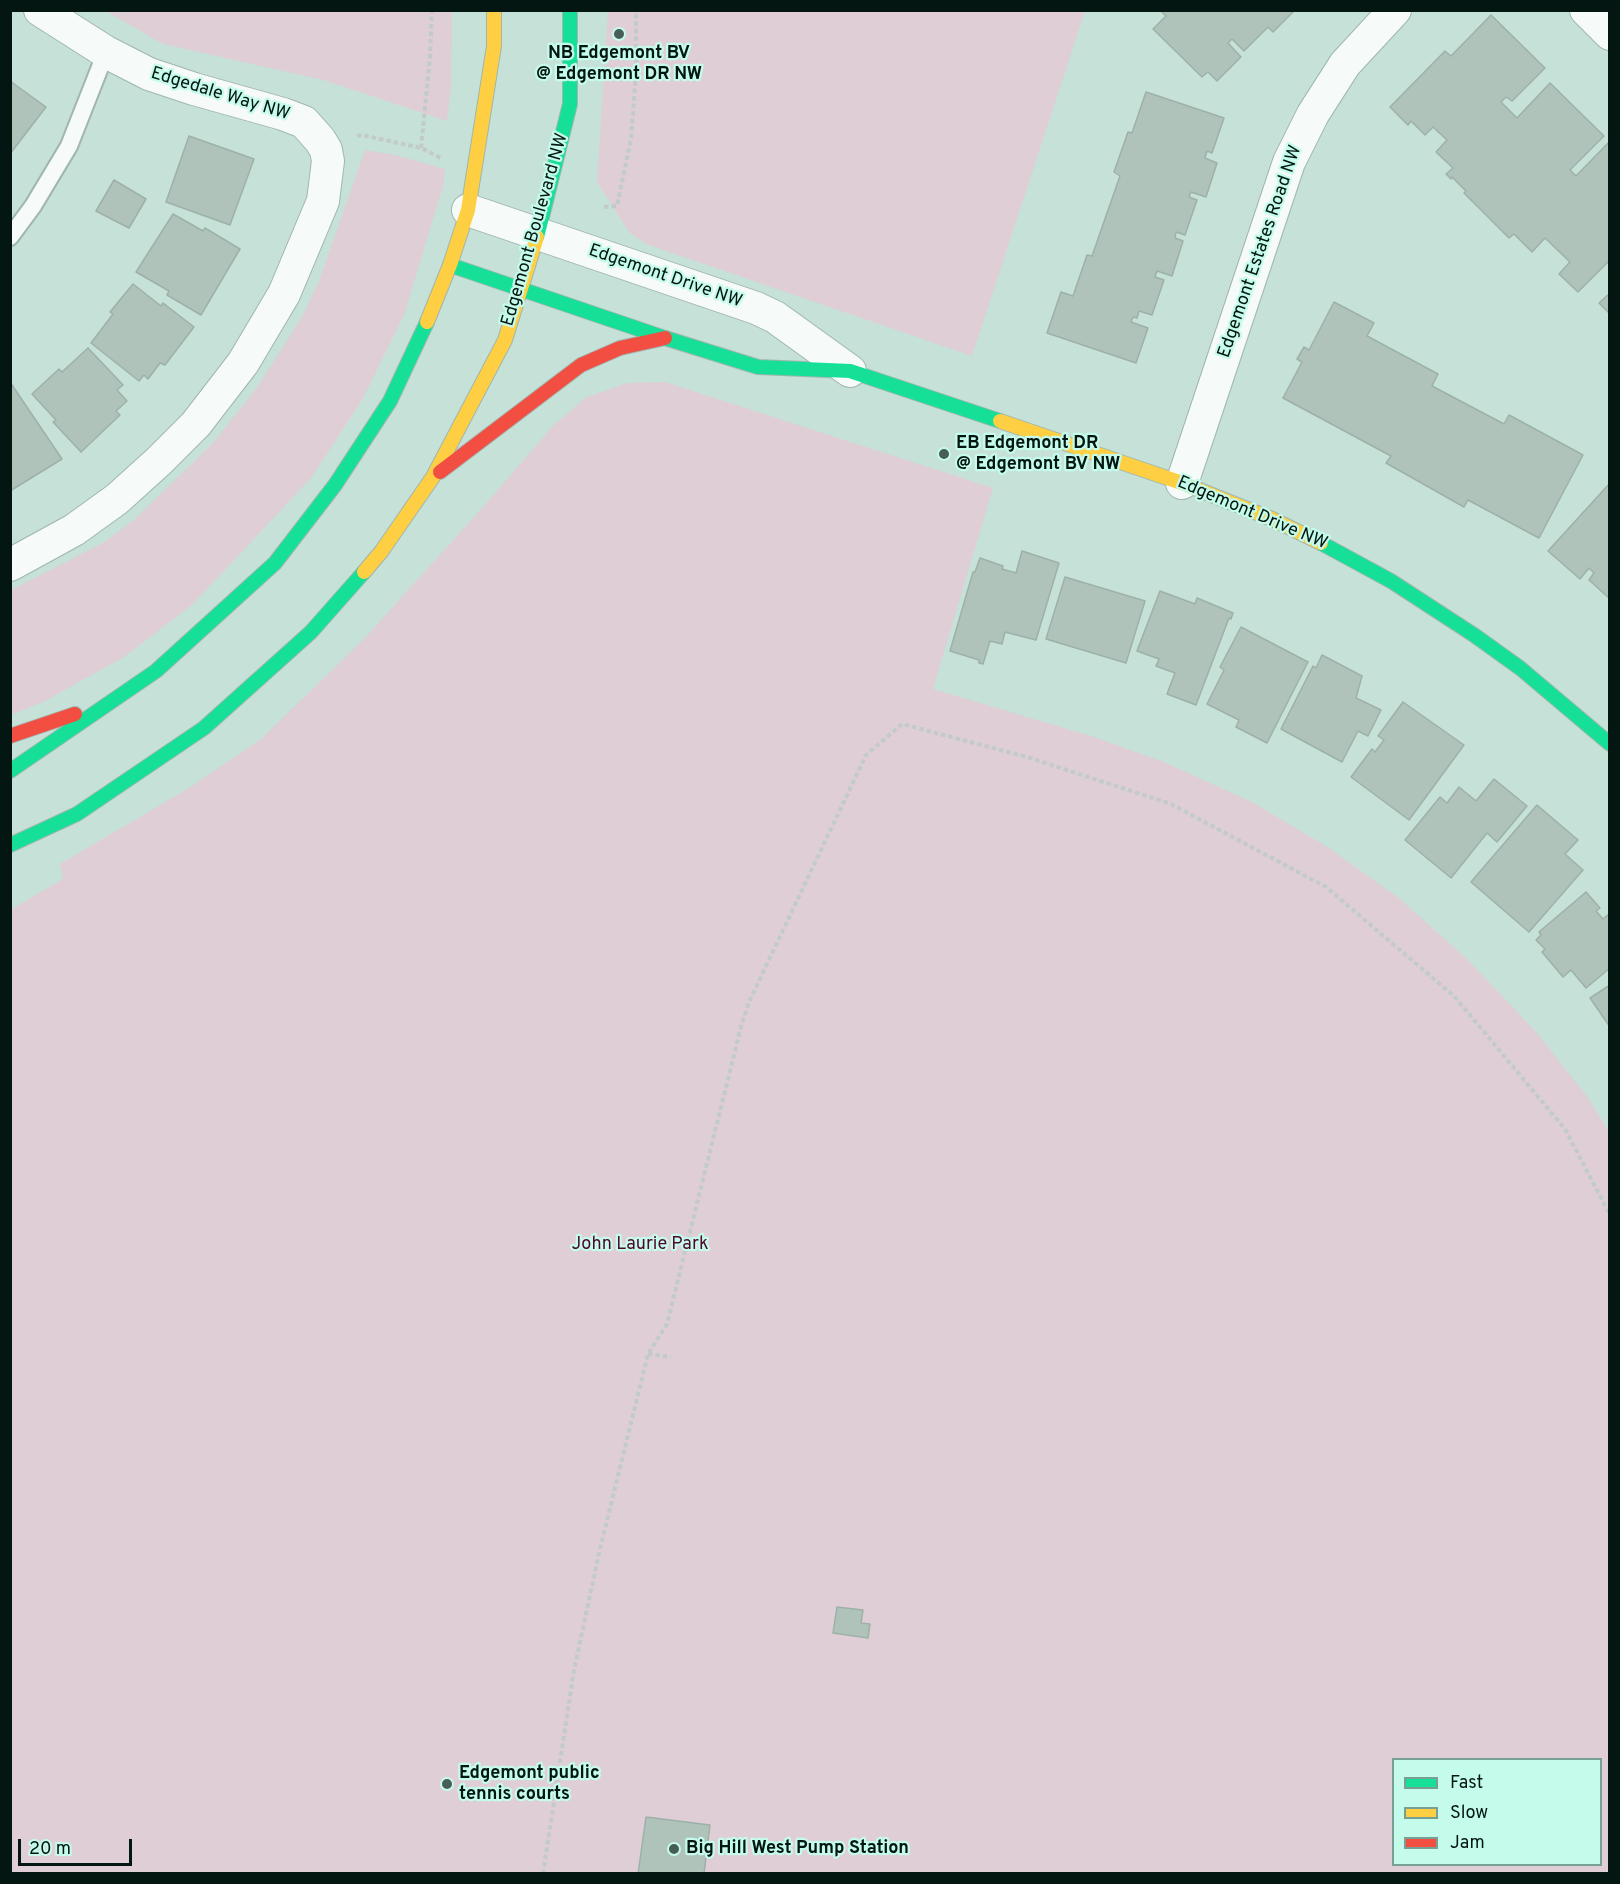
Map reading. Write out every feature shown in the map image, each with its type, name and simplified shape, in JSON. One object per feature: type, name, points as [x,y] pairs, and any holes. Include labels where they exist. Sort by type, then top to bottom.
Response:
[{"type":"main road","points":[[10,771],[156,671],[274,563],[335,485],[390,401],[424,330],[450,265],[468,210],[494,46],[494,10]]},
{"type":"main road","name":"Edgemont Boulevard NW","points":[[10,845],[77,814],[204,728],[311,632],[381,552],[433,477],[505,340],[522,290],[570,104],[570,10]]},
{"type":"main road","name":"Edgemont Drive NW","points":[[450,265],[758,367],[850,371],[1182,483],[1272,519],[1348,556],[1391,581],[1520,668],[1610,744]]},
{"type":"main road","points":[[433,477],[581,365],[620,348],[665,338]]},
{"type":"main road","points":[[10,736],[110,702]]},
{"type":"street","name":"Edgedale Way NW","points":[[40,10],[105,52],[149,74],[194,90],[283,114],[304,122],[320,140]]},
{"type":"street","name":"Edgemont Estates Road NW","points":[[1182,483],[1289,162],[1313,114],[1345,64],[1395,10]]},
{"type":"street","points":[[1586,10],[1610,34]]},
{"type":"street","points":[[10,565],[74,530],[117,499],[196,424],[243,363],[284,294],[323,201],[328,161],[326,150],[320,140]]},
{"type":"street","name":"Edgemont Drive NW","points":[[468,210],[756,308],[774,317],[850,371]]},
{"type":"lane","points":[[10,237],[33,206],[69,146],[105,52]]},
{"type":"path","points":[[421,148],[430,58],[432,10]]},
{"type":"path","points":[[604,207],[617,206],[631,139],[636,74],[636,10]]},
{"type":"path","points":[[320,140],[362,135],[421,148],[447,161]]},
{"type":"path","points":[[543,1874],[574,1670],[600,1549],[648,1354],[667,1324],[741,1023],[866,755],[902,724],[1027,757],[1171,804],[1326,887],[1454,996],[1565,1129],[1610,1215]]},
{"type":"path","points":[[648,1354],[671,1357]]},
{"type":"green space","points":[[106,11],[452,11],[451,87],[447,121],[323,80],[163,44]]},
{"type":"green space","points":[[608,11],[1085,11],[972,356],[646,244],[629,232],[597,182]]},
{"type":"green space","points":[[365,150],[396,155],[445,169],[443,186],[404,315],[362,400],[311,478],[192,605],[124,657],[43,702],[11,715],[11,590],[103,543],[135,519],[213,443],[256,389],[302,317],[319,281]]},
{"type":"green space","name":"John Laurie Park","points":[[665,382],[993,488],[933,689],[1091,736],[1164,762],[1252,802],[1329,848],[1400,899],[1468,960],[1536,1032],[1586,1095],[1609,1131],[1609,1873],[11,1873],[10,910],[63,879],[60,864],[189,788],[261,739],[363,640],[552,427],[585,398],[627,383]]},
{"type":"building","points":[[1160,10],[1295,10],[1273,32],[1268,27],[1244,51],[1232,39],[1228,43],[1241,57],[1217,81],[1208,72],[1202,77],[1153,29],[1166,16]]},
{"type":"building","points":[[1491,15],[1545,68],[1512,101],[1506,97],[1501,102],[1517,118],[1550,83],[1604,136],[1570,170],[1576,176],[1610,141],[1610,260],[1578,292],[1559,274],[1570,262],[1545,238],[1532,252],[1514,234],[1509,238],[1464,193],[1466,191],[1446,174],[1453,168],[1436,152],[1447,140],[1433,127],[1425,135],[1411,121],[1408,125],[1390,107],[1445,51],[1451,56]]},
{"type":"building","points":[[10,81],[46,107],[10,154]]},
{"type":"building","points":[[1146,92],[1224,118],[1212,153],[1207,151],[1205,158],[1217,163],[1206,197],[1191,192],[1189,197],[1197,200],[1185,235],[1176,232],[1175,238],[1183,241],[1172,276],[1157,271],[1155,277],[1164,280],[1152,315],[1139,311],[1137,318],[1133,317],[1131,322],[1148,328],[1136,363],[1047,333],[1061,292],[1073,296],[1087,255],[1092,256],[1120,176],[1114,172],[1128,132],[1132,133]]},
{"type":"building","points":[[189,136],[254,159],[230,225],[166,202]]},
{"type":"building","points":[[114,180],[146,199],[129,228],[96,211]]},
{"type":"building","points":[[173,214],[203,231],[205,228],[240,249],[201,315],[167,295],[169,291],[136,272]]},
{"type":"building","points":[[133,284],[161,306],[163,303],[194,327],[165,365],[160,363],[148,379],[144,375],[139,381],[91,343],[113,314],[110,312]]},
{"type":"building","points":[[1610,293],[1610,314],[1599,303]]},
{"type":"building","points":[[1334,302],[1374,323],[1367,336],[1438,374],[1432,386],[1504,424],[1509,415],[1583,455],[1539,538],[1468,500],[1464,507],[1386,463],[1391,456],[1283,398],[1302,362],[1297,359],[1304,347],[1309,350]]},
{"type":"building","points":[[88,348],[123,385],[117,390],[127,401],[116,411],[120,415],[81,452],[53,422],[56,420],[32,394],[59,369],[62,372]]},
{"type":"building","points":[[10,382],[62,459],[10,491]]},
{"type":"building","points":[[1610,483],[1610,599],[1589,580],[1594,573],[1589,568],[1580,579],[1548,551]]},
{"type":"building","points":[[1022,551],[1059,563],[1036,640],[1005,632],[1002,644],[990,641],[983,664],[979,663],[979,660],[950,651],[973,572],[980,558],[1016,573]]},
{"type":"building","points":[[1065,577],[1145,601],[1126,663],[1046,639]]},
{"type":"building","points":[[1160,591],[1195,604],[1197,598],[1233,613],[1231,619],[1229,618],[1196,705],[1167,694],[1175,673],[1156,666],[1159,659],[1137,651]]},
{"type":"building","points":[[1241,627],[1308,662],[1267,743],[1236,727],[1239,720],[1207,704],[1224,670],[1220,667]]},
{"type":"building","points":[[1322,655],[1362,676],[1356,698],[1381,710],[1368,736],[1358,731],[1342,762],[1281,729],[1313,666],[1316,668]]},
{"type":"building","points":[[1403,702],[1464,745],[1409,820],[1351,777],[1372,749],[1375,752],[1384,740],[1378,736]]},
{"type":"building","points":[[1494,779],[1527,806],[1497,842],[1487,833],[1451,878],[1405,840],[1440,797],[1447,803],[1459,787],[1476,801]]},
{"type":"building","points":[[1537,805],[1578,840],[1565,854],[1583,870],[1529,932],[1471,882]]},
{"type":"building","points":[[1586,892],[1600,908],[1596,911],[1603,919],[1610,913],[1610,968],[1586,988],[1571,970],[1563,977],[1542,952],[1545,949],[1536,940],[1541,935],[1539,932]]},
{"type":"building","points":[[1610,985],[1610,1027],[1590,998]]},
{"type":"building","points":[[837,1607],[863,1610],[861,1623],[870,1624],[868,1638],[833,1633]]},
{"type":"building","name":"Big Hill West Pump Station","points":[[646,1817],[710,1825],[704,1874],[638,1874]]},
{"type":"traffic: fast","points":[[537,237],[570,104],[570,10]]},
{"type":"traffic: fast","points":[[450,265],[758,367],[850,371],[1000,421]]},
{"type":"traffic: fast","points":[[10,771],[156,671],[275,563],[335,485],[390,401],[427,322]]},
{"type":"traffic: fast","points":[[1321,543],[1391,581],[1474,635],[1520,668],[1610,744]]},
{"type":"traffic: fast","points":[[10,845],[77,814],[204,728],[311,632],[364,572]]},
{"type":"traffic: slow","points":[[427,322],[450,265],[468,210],[494,46],[494,10]]},
{"type":"traffic: slow","points":[[364,572],[381,552],[433,477],[505,340],[537,237]]},
{"type":"traffic: slow","points":[[1000,421],[1182,483],[1272,519],[1321,543]]},
{"type":"traffic: jam","points":[[440,472],[581,365],[620,348],[665,338]]},
{"type":"traffic: jam","points":[[10,736],[75,714]]},
{"type":"place","name":"NB Edgemont BV @ Edgemont DR NW","points":[[619,34]]},
{"type":"place","name":"EB Edgemont DR @ Edgemont BV NW","points":[[944,454]]},
{"type":"place","name":"Edgemont public tennis courts","points":[[447,1784]]},
{"type":"place","name":"Big Hill West Pump Station","points":[[674,1849]]}]
